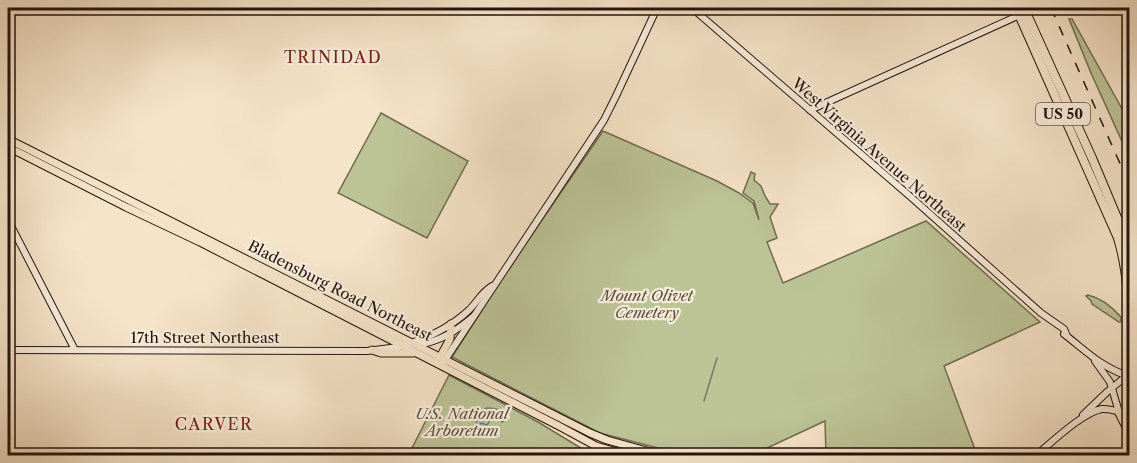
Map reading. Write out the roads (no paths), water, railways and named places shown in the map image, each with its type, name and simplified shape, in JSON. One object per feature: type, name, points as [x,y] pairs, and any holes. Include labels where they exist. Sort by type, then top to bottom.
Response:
[{"type":"highway","name":"US 50","points":[[1021,11],[1095,165],[1130,251]]},
{"type":"highway","name":"US 50","points":[[1021,11],[1120,245],[1127,285],[1130,360]]},
{"type":"highway","points":[[1119,412],[1130,434]]},
{"type":"main road","points":[[441,361],[474,316],[604,120],[657,8]]},
{"type":"main road","name":"West Virginia Avenue Northeast","points":[[692,8],[1050,321],[1064,329],[1067,336],[1093,358],[1112,370],[1129,376]]},
{"type":"main road","points":[[810,110],[1021,11]]},
{"type":"main road","name":"Bladensburg Road Northeast","points":[[8,139],[28,154]]},
{"type":"main road","name":"Bladensburg Road Northeast","points":[[8,147],[28,154],[415,344],[441,361],[510,397],[586,442],[631,456]]},
{"type":"main road","name":"Bladensburg Road Northeast","points":[[94,187],[402,346],[441,361]]},
{"type":"main road","points":[[8,220],[75,350]]},
{"type":"main road","points":[[415,344],[451,324],[494,285]]},
{"type":"main road","points":[[415,344],[437,341],[451,334],[474,316]]},
{"type":"main road","points":[[441,361],[451,334],[451,324]]},
{"type":"main road","name":"17th Street Northeast","points":[[8,350],[372,350],[415,344]]},
{"type":"main road","points":[[372,350],[381,353],[416,353]]},
{"type":"main road","name":"West Virginia Avenue Northeast","points":[[1093,358],[1107,375],[1119,412]]},
{"type":"main road","points":[[1078,421],[1088,409],[1129,376]]},
{"type":"main road","name":"Bladensburg Road Northeast","points":[[510,397],[599,437],[665,456]]},
{"type":"main road","points":[[1035,456],[1078,421],[1097,410],[1107,409],[1130,414]]},
{"type":"water","points":[[487,408],[499,410],[508,419],[502,422],[493,416],[488,424],[481,423],[477,428],[473,414]]},
{"type":"waterway","points":[[704,401],[717,358]]},
{"type":"railway","points":[[1051,8],[1130,186]]},
{"type":"district","name":"TRINIDAD","points":[[333,57]]},
{"type":"district","name":"CARVER","points":[[214,424]]},
{"type":"park label","name":"Mount Olivet Cemetery","points":[[647,304]]},
{"type":"park label","name":"U.S. National Arboretum","points":[[462,422]]}]
